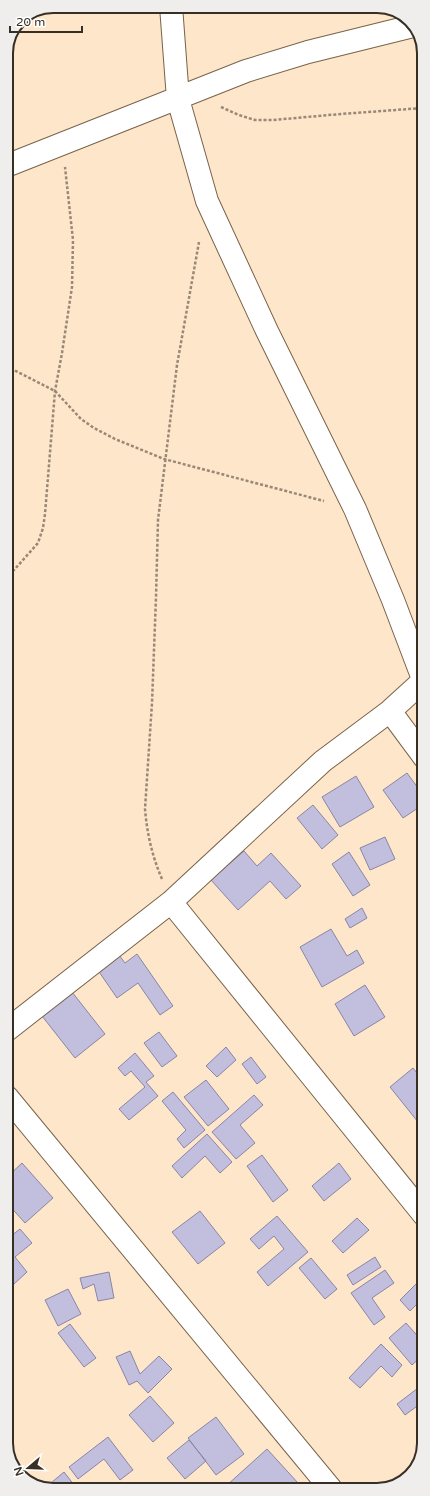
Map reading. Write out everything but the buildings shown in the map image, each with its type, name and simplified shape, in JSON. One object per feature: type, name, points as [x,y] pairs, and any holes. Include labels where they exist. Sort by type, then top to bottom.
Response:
[{"type":"street","points":[[172,13],[178,99],[207,201],[268,331],[355,509],[417,662]]},
{"type":"street","points":[[13,163],[246,71],[308,52],[407,27]]},
{"type":"street","points":[[13,1025],[171,902],[323,761],[390,711],[417,686]]},
{"type":"street","points":[[390,711],[417,748]]},
{"type":"street","points":[[171,902],[417,1206]]},
{"type":"street","points":[[13,1104],[326,1483]]},
{"type":"path","points":[[201,89],[222,108],[255,120],[273,120],[417,108]]},
{"type":"path","points":[[13,572],[38,543],[43,528],[55,391],[72,287],[73,248],[62,144]]},
{"type":"path","points":[[171,902],[154,861],[146,826],[145,809],[152,695],[158,520],[164,459],[177,365],[200,240]]},
{"type":"path","points":[[13,370],[55,391],[81,419],[94,428],[115,439],[164,459],[355,509]]}]
